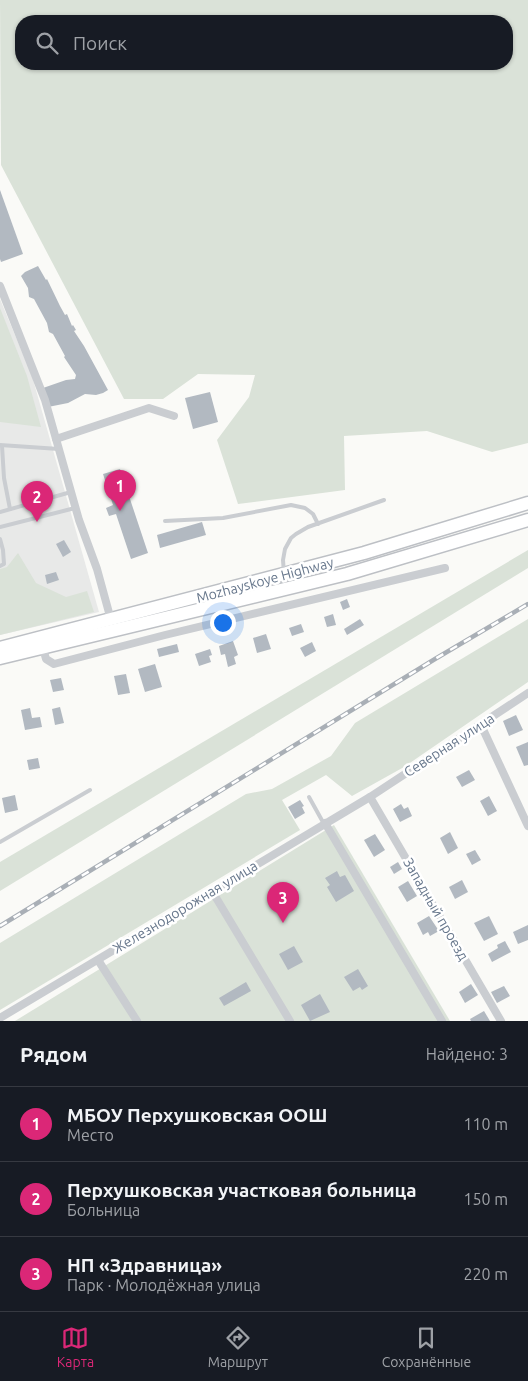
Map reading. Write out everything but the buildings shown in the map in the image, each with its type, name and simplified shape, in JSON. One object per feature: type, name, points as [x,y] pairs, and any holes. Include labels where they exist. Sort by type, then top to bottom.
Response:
[{"type":"main road","name":"Mozhayskoye Highway","points":[[0,648],[284,575],[364,553],[528,503]]},
{"type":"main road","name":"Mozhayskoye Highway","points":[[0,658],[347,574],[473,538],[528,520]]},
{"type":"street","points":[[0,286],[46,400],[76,508],[97,570],[111,620]]},
{"type":"street","points":[[56,439],[149,408],[174,416]]},
{"type":"street","points":[[43,648],[46,659],[54,664],[165,635],[445,568]]},
{"type":"street","name":"Северная улица","points":[[370,797],[528,692]]},
{"type":"street","points":[[481,725],[528,826]]},
{"type":"street","name":"Железнодорожная улица","points":[[0,1018],[370,797]]},
{"type":"street","name":"Западный проезд","points":[[370,797],[501,1021]]},
{"type":"street","points":[[324,824],[442,1021]]},
{"type":"street","points":[[212,891],[290,1021]]},
{"type":"street","points":[[98,960],[136,1021]]},
{"type":"lane","points":[[10,509],[4,478],[1,445],[59,449]]},
{"type":"lane","points":[[0,512],[72,492]]},
{"type":"lane","points":[[284,575],[283,554],[291,538],[301,530],[384,500]]},
{"type":"lane","points":[[165,521],[223,518],[291,505],[305,508],[313,514],[318,524]]},
{"type":"lane","points":[[0,527],[76,508]]},
{"type":"lane","points":[[0,539],[4,564],[0,566]]},
{"type":"lane","points":[[0,842],[90,790]]},
{"type":"lane","points":[[308,797],[324,824]]},
{"type":"shaded area","points":[[0,0],[528,0],[528,443],[492,452],[427,431],[344,436],[345,490],[238,504],[217,440],[249,397],[255,375],[198,374],[163,399],[124,399],[1,165]]},
{"type":"shaded area","points":[[0,299],[32,376],[99,612],[0,635]]},
{"type":"shaded area","points":[[0,308],[27,376],[41,427],[0,422]]},
{"type":"shaded area","points":[[528,550],[528,568],[0,891],[0,862]]},
{"type":"shaded area","points":[[18,553],[36,583],[66,597],[87,591],[94,612],[0,635],[0,569],[7,567]]},
{"type":"shaded area","points":[[528,619],[528,682],[404,767],[352,796],[326,775],[282,800],[300,830],[0,1010],[0,943],[246,794],[272,789],[331,756],[355,723]]},
{"type":"shaded area","points":[[334,825],[450,1021],[15,1021]]},
{"type":"railway","points":[[0,926],[528,604]]},
{"type":"place","name":"МБОУ Перхушковская ООШ","points":[[120,511]]},
{"type":"place","name":"Перхушковская участковая больница","points":[[37,522]]},
{"type":"place","name":"НП «Здравница»","points":[[283,923]]}]
